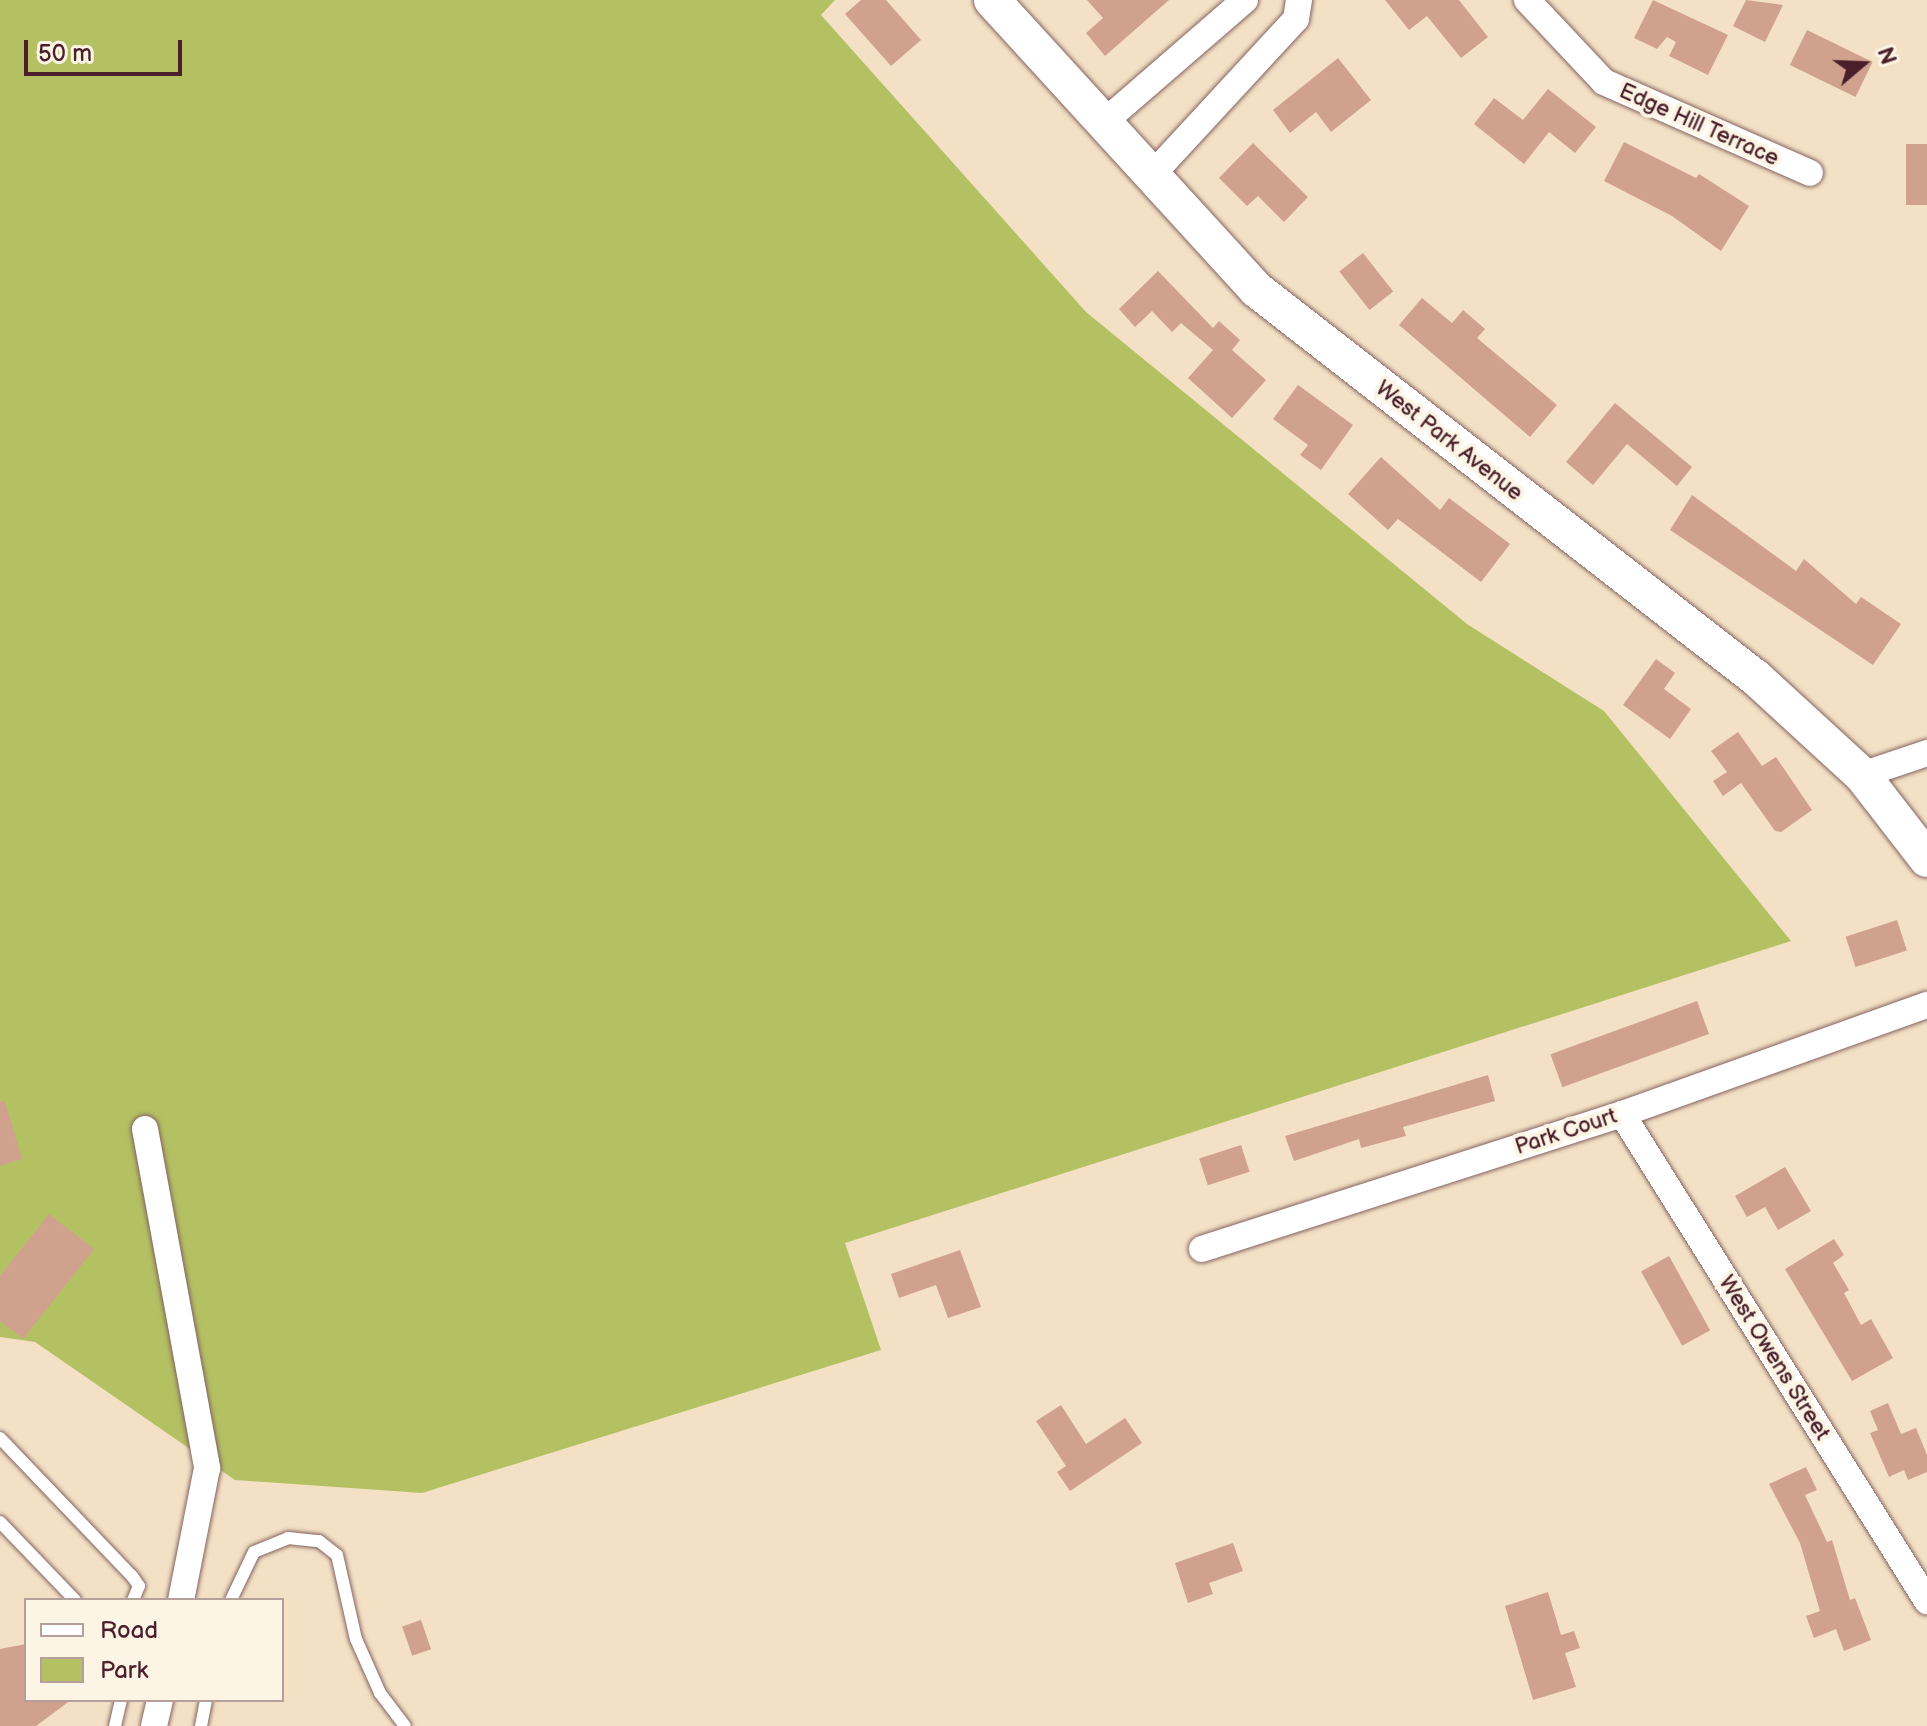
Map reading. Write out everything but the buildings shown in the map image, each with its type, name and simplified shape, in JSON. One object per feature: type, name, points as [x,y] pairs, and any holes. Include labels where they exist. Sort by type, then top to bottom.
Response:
[{"type":"street","name":"West Park Avenue","points":[[992,0],[1257,290],[1756,678],[1862,775],[1927,859]]},
{"type":"street","points":[[1103,123],[1245,0]]},
{"type":"street","points":[[1152,175],[1296,19],[1299,0]]},
{"type":"street","name":"Edge Hill Terrace","points":[[1527,0],[1604,82],[1810,173]]},
{"type":"street","points":[[1862,775],[1927,753]]},
{"type":"street","name":"Park Court","points":[[1202,1249],[1622,1114],[1927,1005]]},
{"type":"street","name":"West Owens Street","points":[[1622,1114],[1927,1601]]},
{"type":"street","points":[[145,1129],[207,1468],[181,1598]]},
{"type":"street","points":[[154,1726],[160,1702]]},
{"type":"lane","points":[[0,1438],[132,1576],[139,1586],[137,1598]]},
{"type":"lane","points":[[0,1522],[73,1598]]},
{"type":"lane","points":[[232,1598],[254,1552],[288,1538],[319,1541],[337,1555],[356,1639],[380,1693],[405,1726]]},
{"type":"lane","points":[[115,1726],[121,1702]]},
{"type":"lane","points":[[201,1726],[206,1702]]},
{"type":"green space","points":[[0,0],[835,0],[821,15],[1086,312],[1467,624],[1604,711],[1791,941],[845,1243],[881,1350],[422,1493],[235,1480],[35,1342],[0,1337]]}]
